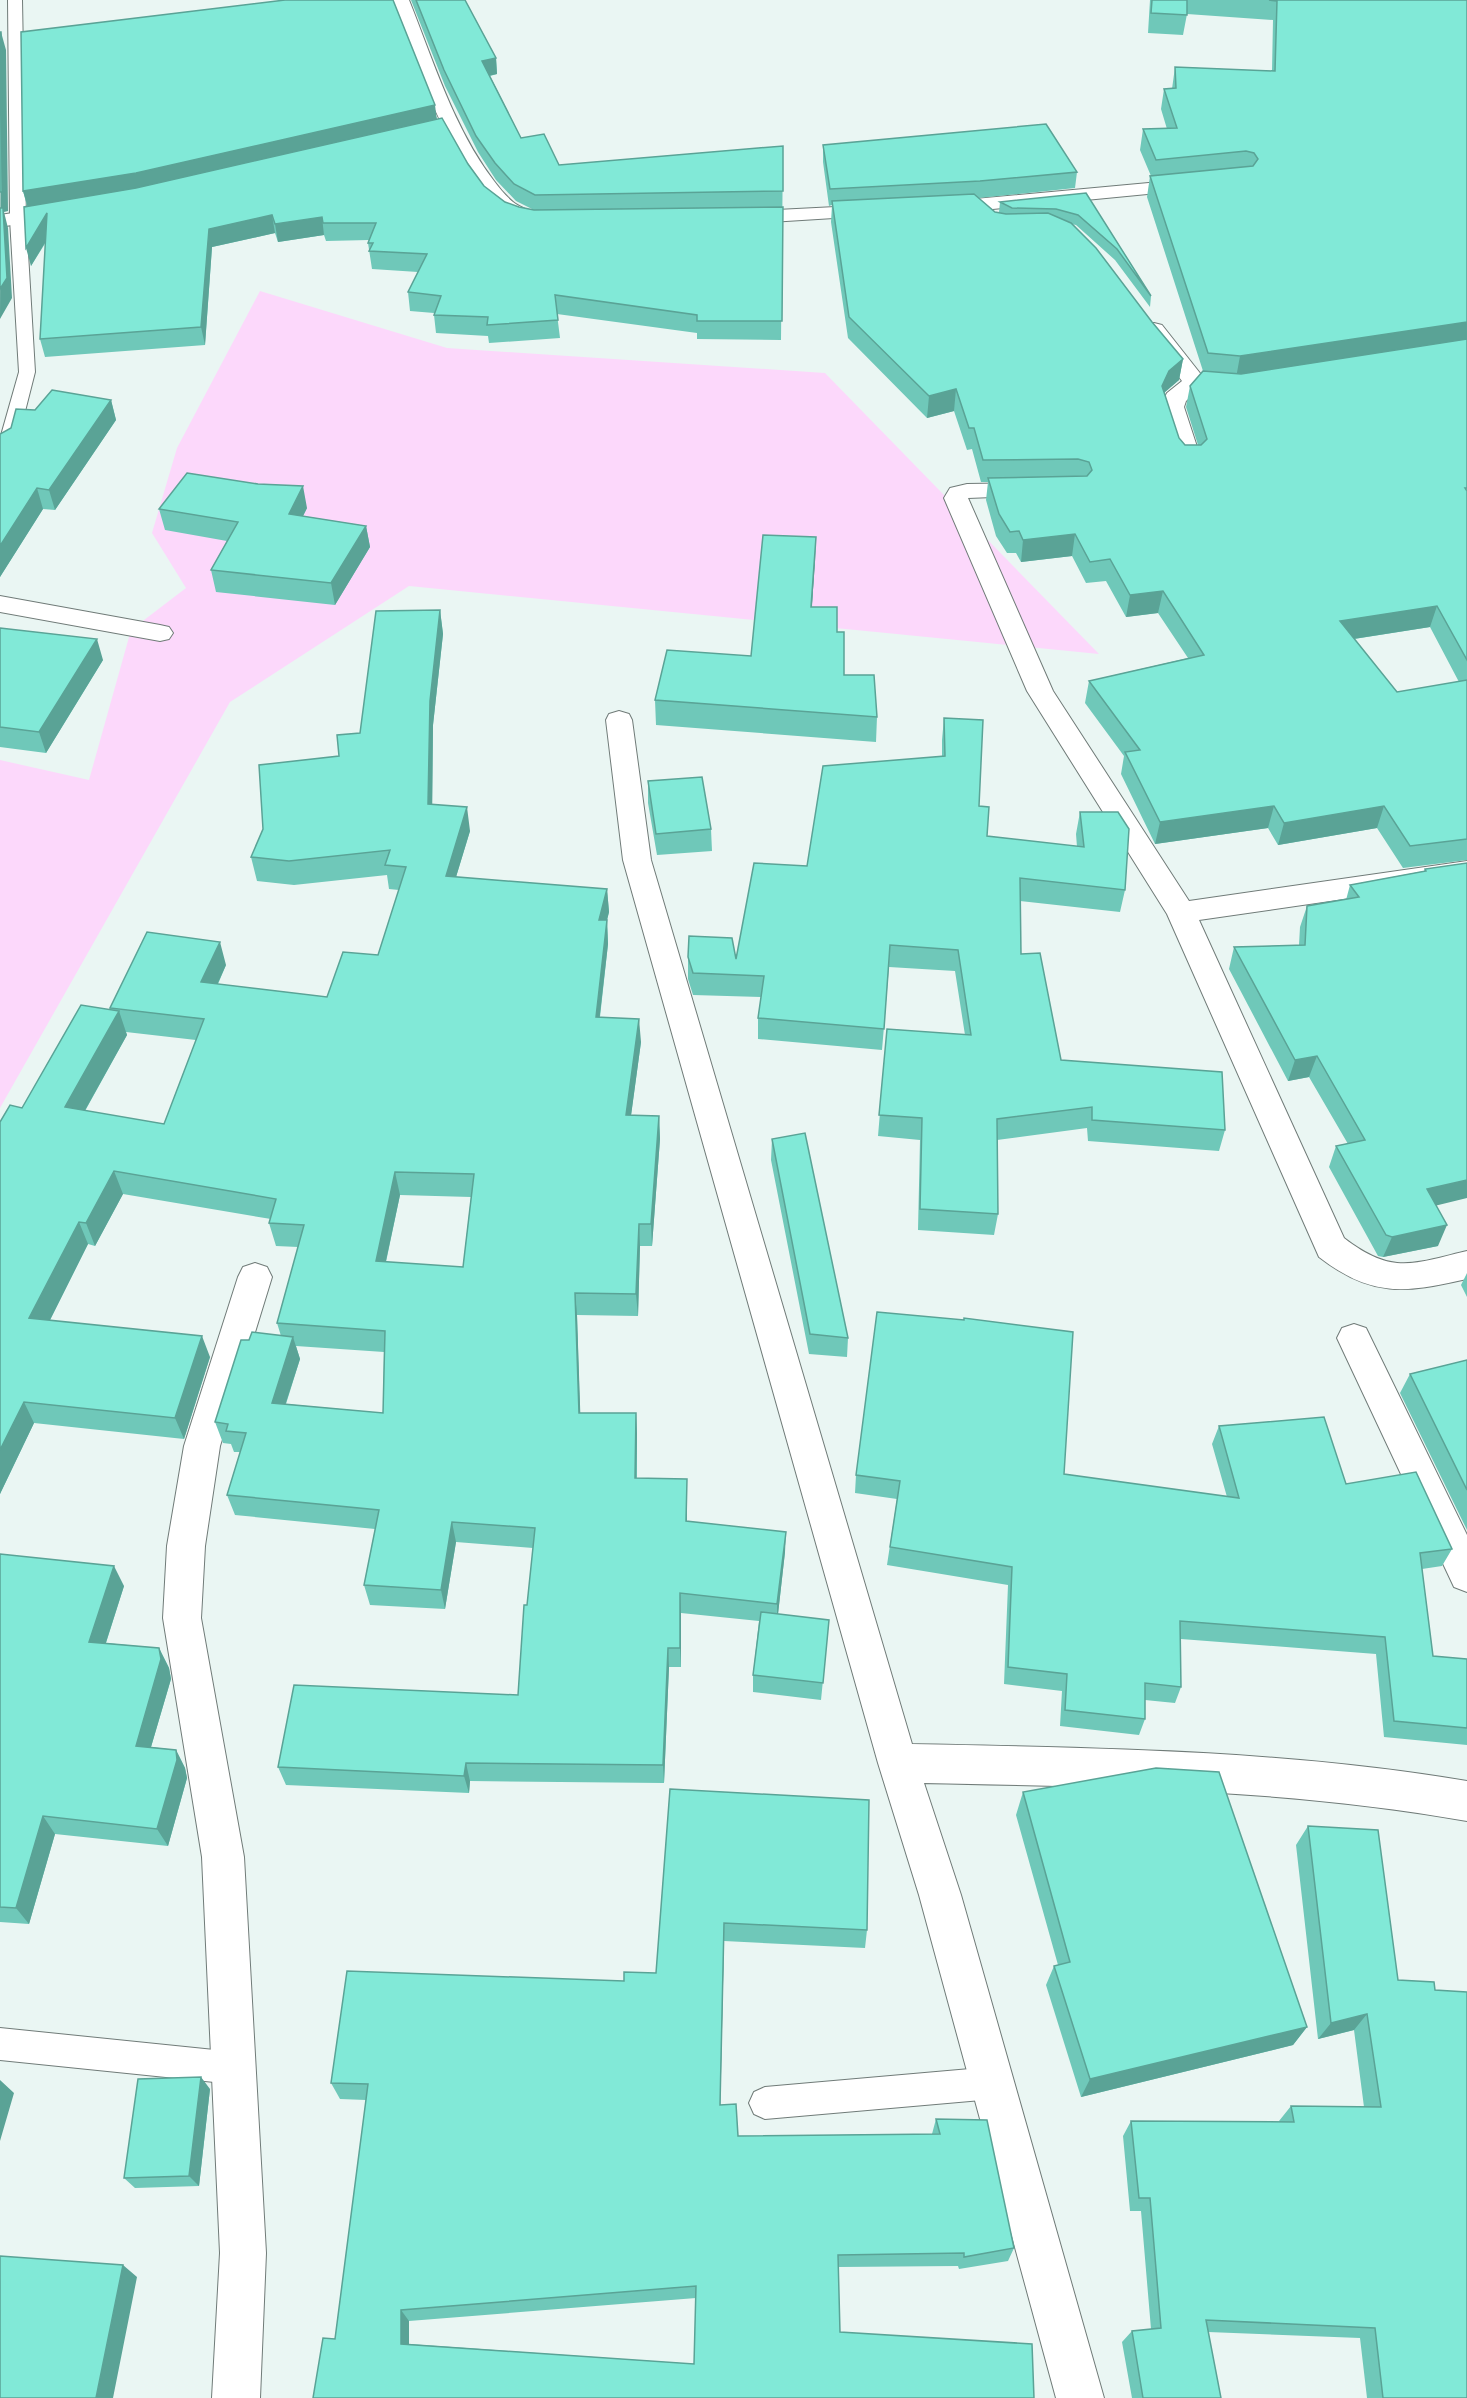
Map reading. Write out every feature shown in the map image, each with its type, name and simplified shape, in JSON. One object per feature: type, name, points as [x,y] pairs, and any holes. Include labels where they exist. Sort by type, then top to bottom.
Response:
[{"type":"street","points":[[400,0],[452,126],[488,188],[506,208],[517,215],[545,220]]},
{"type":"street","points":[[428,131],[452,126]]},
{"type":"street","points":[[927,208],[979,206],[1207,184]]},
{"type":"street","points":[[979,206],[993,223]]},
{"type":"street","points":[[9,220],[84,207]]},
{"type":"street","points":[[718,219],[894,210]]},
{"type":"street","points":[[1143,317],[1166,348],[1188,371],[1194,382],[1215,389],[1239,387],[1262,381]]},
{"type":"street","points":[[1189,459],[1172,407],[1175,398],[1194,382]]},
{"type":"street","points":[[1063,490],[967,491],[959,493],[956,498],[1040,691],[1181,912],[1331,1247],[1351,1265],[1376,1275],[1400,1279],[1467,1265]]},
{"type":"street","points":[[0,604],[160,633]]},
{"type":"street","points":[[619,720],[637,860],[898,1763],[940,1895],[1080,2398]]},
{"type":"street","points":[[1181,912],[1467,872]]},
{"type":"street","points":[[236,2398],[243,2253],[223,1857],[182,1618],[186,1546],[202,1446],[255,1277]]},
{"type":"street","points":[[1354,1338],[1467,1575]]},
{"type":"street","points":[[898,1763],[1256,1772],[1408,1789],[1467,1801]]},
{"type":"lane","points":[[6,448],[27,372],[9,220],[15,0]]},
{"type":"lane","points":[[0,2044],[234,2067]]},
{"type":"lane","points":[[765,2103],[993,2083]]},
{"type":"shaded area","points":[[260,291],[447,348],[825,373],[1099,654],[409,586],[230,702],[0,1108],[0,760],[89,780],[131,630],[186,588],[152,533],[177,448]]},
{"type":"building","points":[[285,0],[393,0],[435,105],[136,173],[23,191],[21,32]]},
{"type":"building","points":[[416,0],[465,0],[496,58],[482,61],[521,138],[544,134],[559,165],[783,146],[783,191],[535,195],[514,184],[495,163],[476,136],[444,70]]},
{"type":"building","points":[[1152,0],[1187,0],[1187,15],[1151,13]]},
{"type":"building","points":[[1269,0],[1467,0],[1467,322],[1240,356],[1208,353],[1150,176],[1253,166],[1258,159],[1254,153],[1246,151],[1156,160],[1143,129],[1177,128],[1164,89],[1176,88],[1175,67],[1275,71],[1277,1]]},
{"type":"building","points":[[1,32],[2,192],[0,192]]},
{"type":"building","points":[[442,118],[468,164],[484,186],[505,202],[519,207],[534,210],[783,207],[782,321],[697,321],[697,315],[555,295],[558,320],[487,325],[488,317],[434,315],[441,296],[408,292],[427,254],[369,251],[373,243],[368,243],[376,223],[323,223],[322,217],[275,224],[272,215],[209,229],[201,327],[40,339],[47,213],[26,248],[24,207],[136,188]]},
{"type":"building","points":[[1046,124],[1077,172],[980,181],[830,189],[823,145]]},
{"type":"building","points":[[1086,193],[1151,296],[1117,249],[1078,215],[1056,209],[1012,208],[1000,202]]},
{"type":"building","points":[[974,194],[995,212],[1048,213],[1071,223],[1096,248],[1183,359],[1169,371],[1162,386],[1179,438],[1185,445],[1201,445],[1207,439],[1190,386],[1203,371],[1241,374],[1467,339],[1467,488],[1465,488],[1467,491],[1467,660],[1437,606],[1340,621],[1397,692],[1467,680],[1467,839],[1410,846],[1384,806],[1284,823],[1274,806],[1160,822],[1125,752],[1140,750],[1089,681],[1204,655],[1163,591],[1130,595],[1110,559],[1090,562],[1075,534],[1023,540],[1019,531],[1010,532],[999,514],[988,478],[1087,476],[1092,470],[1089,462],[1078,459],[983,460],[974,428],[969,428],[956,389],[929,396],[849,317],[832,201]]},
{"type":"building","points":[[0,208],[3,208],[7,278],[0,289]]},
{"type":"building","points":[[52,390],[111,400],[49,490],[37,488],[0,546],[0,434],[11,428],[16,409],[35,410]]},
{"type":"building","points":[[187,473],[258,484],[303,486],[289,514],[366,526],[331,583],[211,570],[238,522],[159,509]]},
{"type":"building","points":[[763,535],[816,537],[811,607],[837,607],[837,632],[844,632],[844,675],[874,675],[877,717],[655,700],[667,650],[751,656]]},
{"type":"building","points":[[440,610],[430,701],[428,804],[467,807],[446,876],[607,889],[599,920],[607,920],[596,1017],[639,1019],[626,1115],[659,1116],[651,1224],[639,1224],[636,1294],[575,1293],[579,1413],[636,1413],[635,1478],[687,1479],[686,1521],[786,1532],[777,1604],[680,1593],[680,1648],[668,1648],[663,1765],[466,1763],[464,1776],[278,1767],[294,1685],[518,1695],[524,1605],[527,1605],[535,1528],[452,1522],[441,1590],[364,1585],[379,1510],[227,1495],[246,1433],[226,1431],[228,1424],[215,1422],[241,1340],[249,1340],[252,1332],[293,1337],[272,1403],[383,1413],[385,1331],[277,1323],[304,1225],[269,1223],[276,1199],[114,1171],[86,1223],[79,1222],[29,1318],[202,1336],[175,1418],[24,1402],[0,1450],[0,1122],[10,1105],[22,1108],[81,1005],[119,1011],[65,1107],[164,1124],[204,1019],[110,1008],[147,932],[220,942],[201,982],[327,997],[343,952],[378,955],[406,867],[385,865],[390,850],[289,861],[251,857],[263,829],[259,765],[339,756],[337,735],[360,733],[376,611]],"holes":[[[395,1172],[474,1174],[463,1267],[376,1261]]]},
{"type":"building","points":[[0,628],[97,639],[39,732],[0,727]]},
{"type":"building","points":[[944,718],[983,720],[979,806],[989,807],[987,836],[1084,847],[1080,812],[1118,812],[1129,829],[1125,890],[1020,878],[1021,954],[1040,953],[1061,1060],[1222,1072],[1225,1130],[1092,1120],[1092,1107],[997,1119],[998,1214],[920,1209],[922,1118],[879,1115],[887,1029],[971,1035],[958,950],[890,945],[884,1029],[758,1018],[764,976],[693,973],[688,957],[689,936],[732,938],[736,959],[754,863],[807,866],[823,766],[945,756]]},
{"type":"building","points":[[702,777],[711,829],[656,834],[648,781]]},
{"type":"building","points":[[1467,863],[1467,1180],[1427,1189],[1447,1225],[1392,1237],[1386,1235],[1336,1146],[1365,1140],[1317,1056],[1295,1060],[1234,947],[1305,945],[1307,906],[1359,897],[1350,885],[1426,871],[1425,869]]},
{"type":"building","points":[[805,1133],[848,1338],[810,1334],[772,1139]]},
{"type":"building","points":[[877,1312],[964,1320],[964,1318],[1073,1332],[1064,1474],[1239,1498],[1219,1426],[1324,1417],[1346,1484],[1416,1472],[1452,1549],[1420,1553],[1433,1656],[1467,1659],[1467,1728],[1394,1721],[1385,1637],[1180,1621],[1181,1687],[1145,1683],[1145,1719],[1065,1710],[1067,1674],[1008,1667],[1012,1567],[890,1547],[900,1481],[856,1475]]},
{"type":"building","points":[[1467,1360],[1467,1490],[1410,1374]]},
{"type":"building","points":[[0,1554],[114,1566],[89,1642],[159,1648],[161,1659],[136,1746],[176,1750],[177,1760],[157,1829],[43,1816],[16,1908],[0,1907]]},
{"type":"building","points":[[761,1612],[829,1620],[823,1683],[753,1675]]},
{"type":"building","points":[[1156,1768],[1219,1772],[1307,2027],[1090,2079],[1054,1966],[1070,1962],[1023,1792]]},
{"type":"building","points":[[670,1789],[869,1800],[867,1930],[724,1923],[720,2105],[736,2104],[738,2136],[940,2134],[936,2119],[987,2120],[1014,2248],[964,2257],[964,2253],[838,2255],[840,2332],[1032,2344],[1034,2398],[313,2398],[323,2338],[335,2339],[368,2084],[331,2083],[347,1971],[624,1981],[624,1972],[656,1973]],"holes":[[[696,2286],[694,2364],[401,2344],[401,2310]]]},
{"type":"building","points":[[1308,1826],[1378,1830],[1398,1980],[1434,1982],[1435,1990],[1467,1992],[1467,2398],[1383,2398],[1375,2328],[1206,2320],[1221,2398],[1143,2398],[1132,2331],[1161,2328],[1150,2198],[1139,2198],[1131,2121],[1294,2122],[1291,2106],[1381,2107],[1367,2014],[1331,2023]]},
{"type":"building","points":[[201,2077],[189,2176],[124,2178],[138,2079]]},
{"type":"building","points":[[0,2256],[123,2265],[96,2398],[0,2398]]}]
